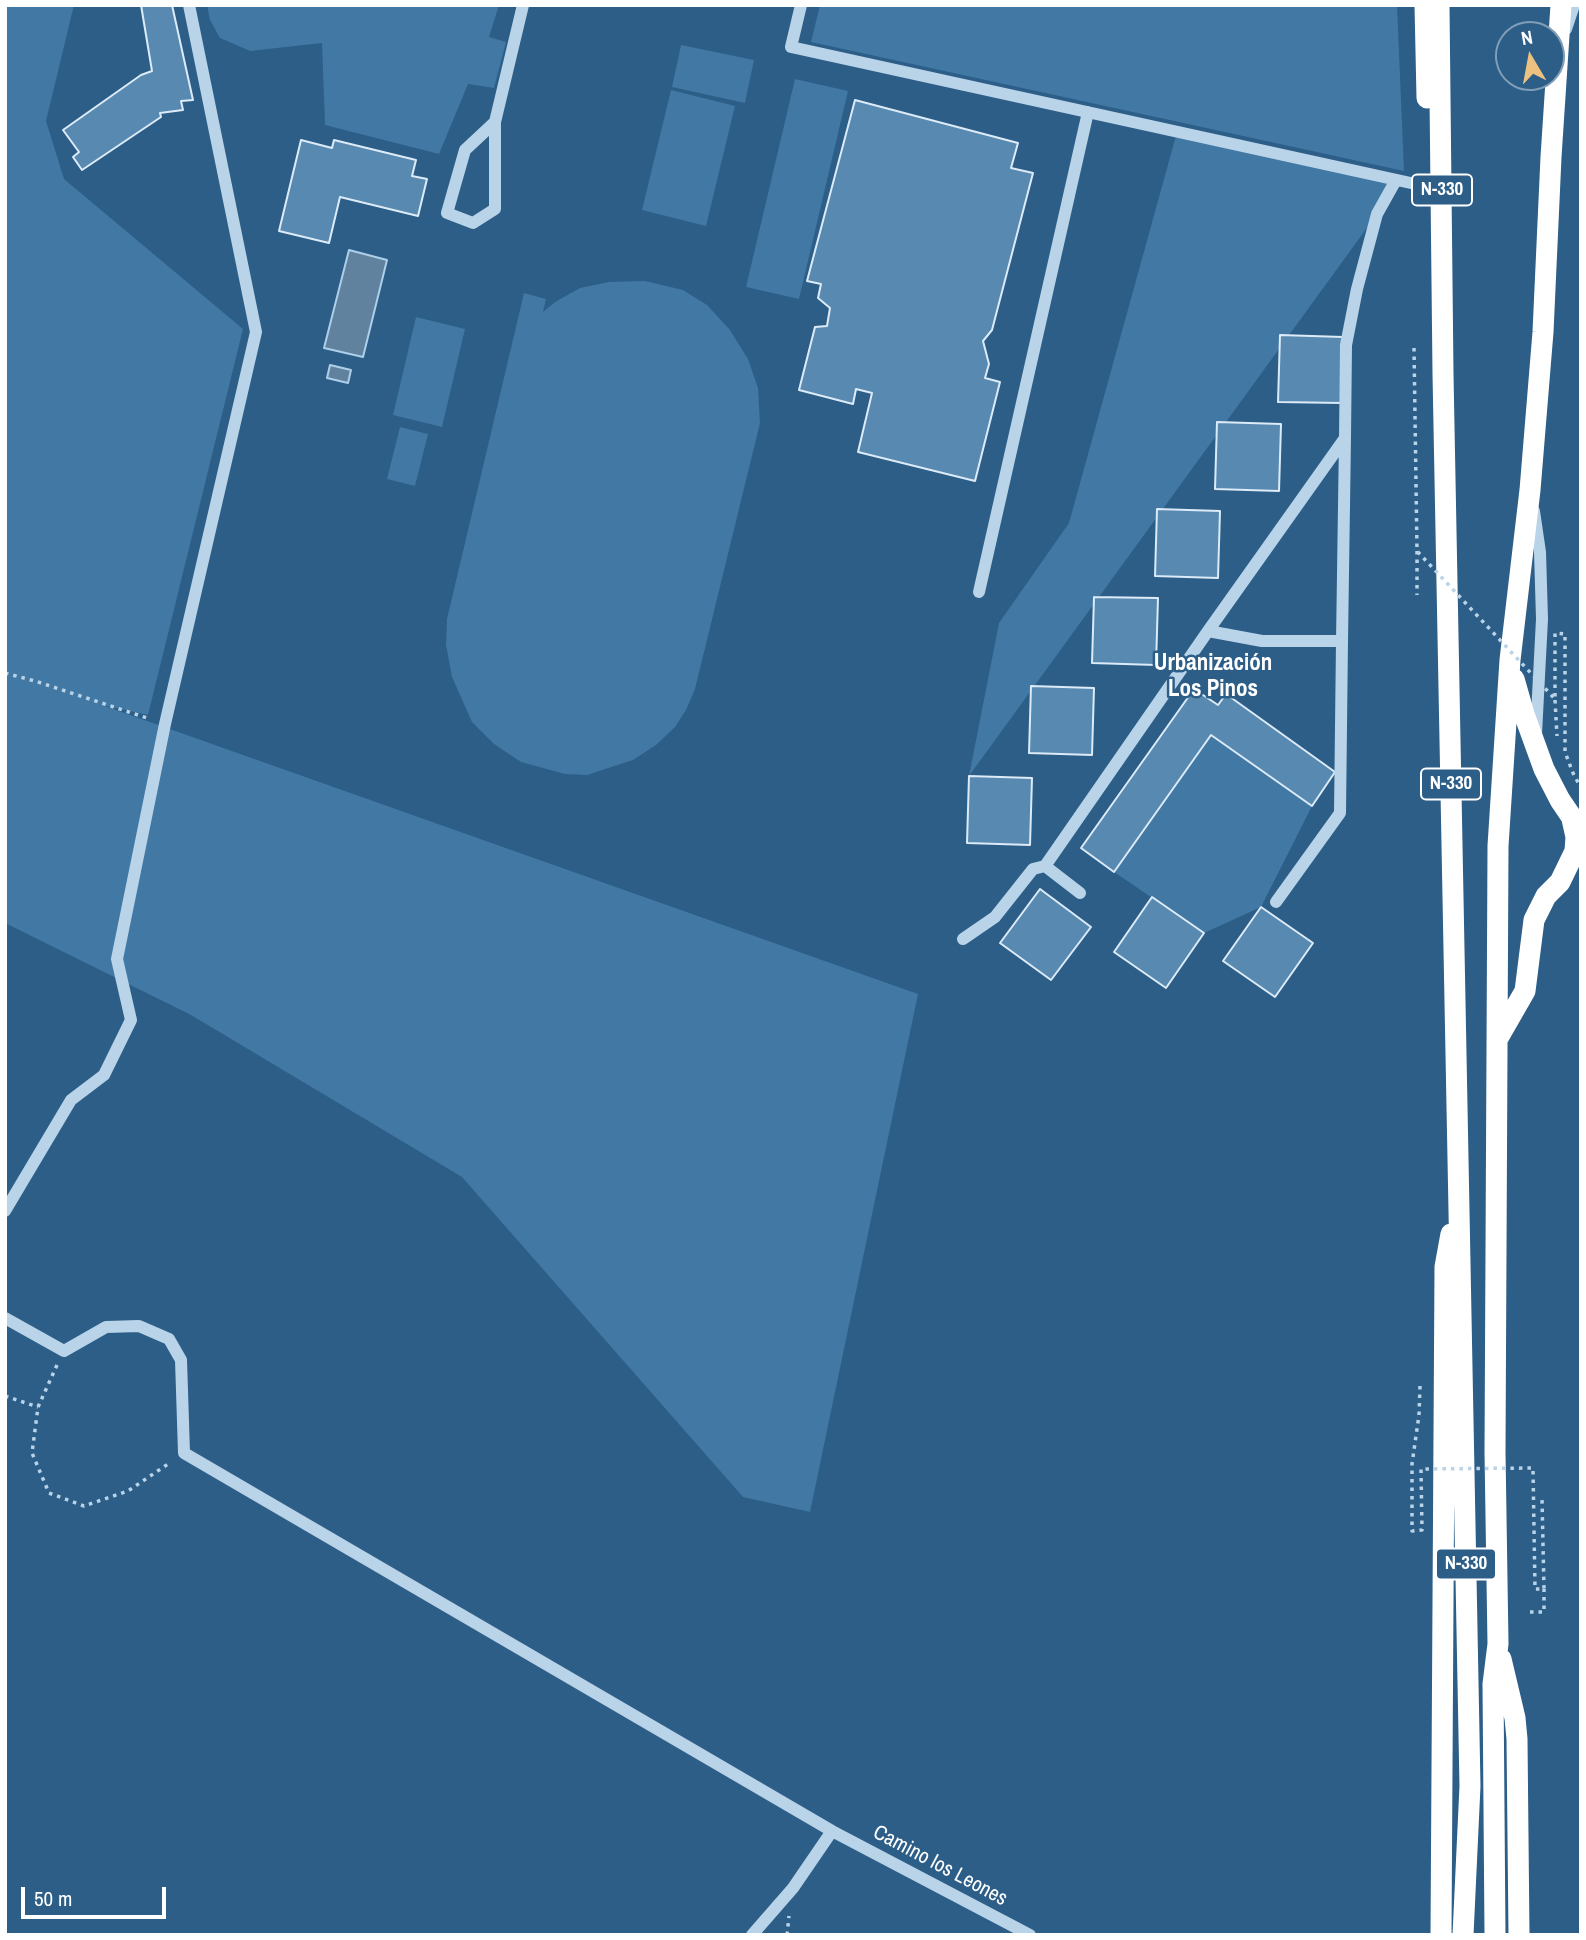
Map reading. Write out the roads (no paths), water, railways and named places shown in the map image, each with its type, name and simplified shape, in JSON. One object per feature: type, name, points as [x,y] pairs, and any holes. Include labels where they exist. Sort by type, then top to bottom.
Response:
[{"type":"highway","points":[[1424,5],[1429,187],[1443,374]]},
{"type":"highway","name":"N-330","points":[[1439,5],[1443,374],[1470,1786],[1463,1935]]},
{"type":"highway","name":"N-330","points":[[1495,1935],[1493,1684],[1498,1644],[1495,1452],[1498,846],[1510,660],[1530,490],[1543,332],[1556,91]]},
{"type":"highway","points":[[1497,1040],[1525,991],[1534,920],[1546,897],[1560,882],[1571,862],[1576,837],[1576,824],[1551,785],[1536,748],[1518,695],[1510,660]]},
{"type":"highway","points":[[1560,882],[1581,873]]},
{"type":"highway","points":[[1441,1935],[1445,1267],[1459,1194]]},
{"type":"highway","points":[[1498,1644],[1515,1717],[1517,1739],[1519,1935]]},
{"type":"street","points":[[5,1211],[71,1100],[104,1075],[131,1020],[117,959],[165,723],[256,332],[189,5]]},
{"type":"street","points":[[495,122],[465,150],[447,213],[473,223],[495,209],[495,122],[523,5]]},
{"type":"street","points":[[801,5],[791,47],[1429,187]]},
{"type":"street","points":[[1565,34],[1574,5]]},
{"type":"street","points":[[979,592],[1087,112]]},
{"type":"street","points":[[1276,902],[1340,813],[1346,345],[1354,300],[1377,214],[1396,180]]},
{"type":"street","points":[[963,939],[995,917],[1033,869],[1045,866],[1345,438]]},
{"type":"street","points":[[1530,490],[1541,578],[1536,748]]},
{"type":"street","points":[[1208,631],[1262,640],[1342,641]]},
{"type":"street","points":[[1045,866],[1080,892]]},
{"type":"street","name":"Camino los Leones","points":[[5,1318],[64,1351],[107,1327],[139,1326],[169,1339],[181,1360],[184,1453],[832,1831],[1030,1935]]},
{"type":"street","points":[[752,1935],[793,1888],[832,1831]]},
{"type":"district","name":"Urbanización Los Pinos","points":[[1213,677]]}]
